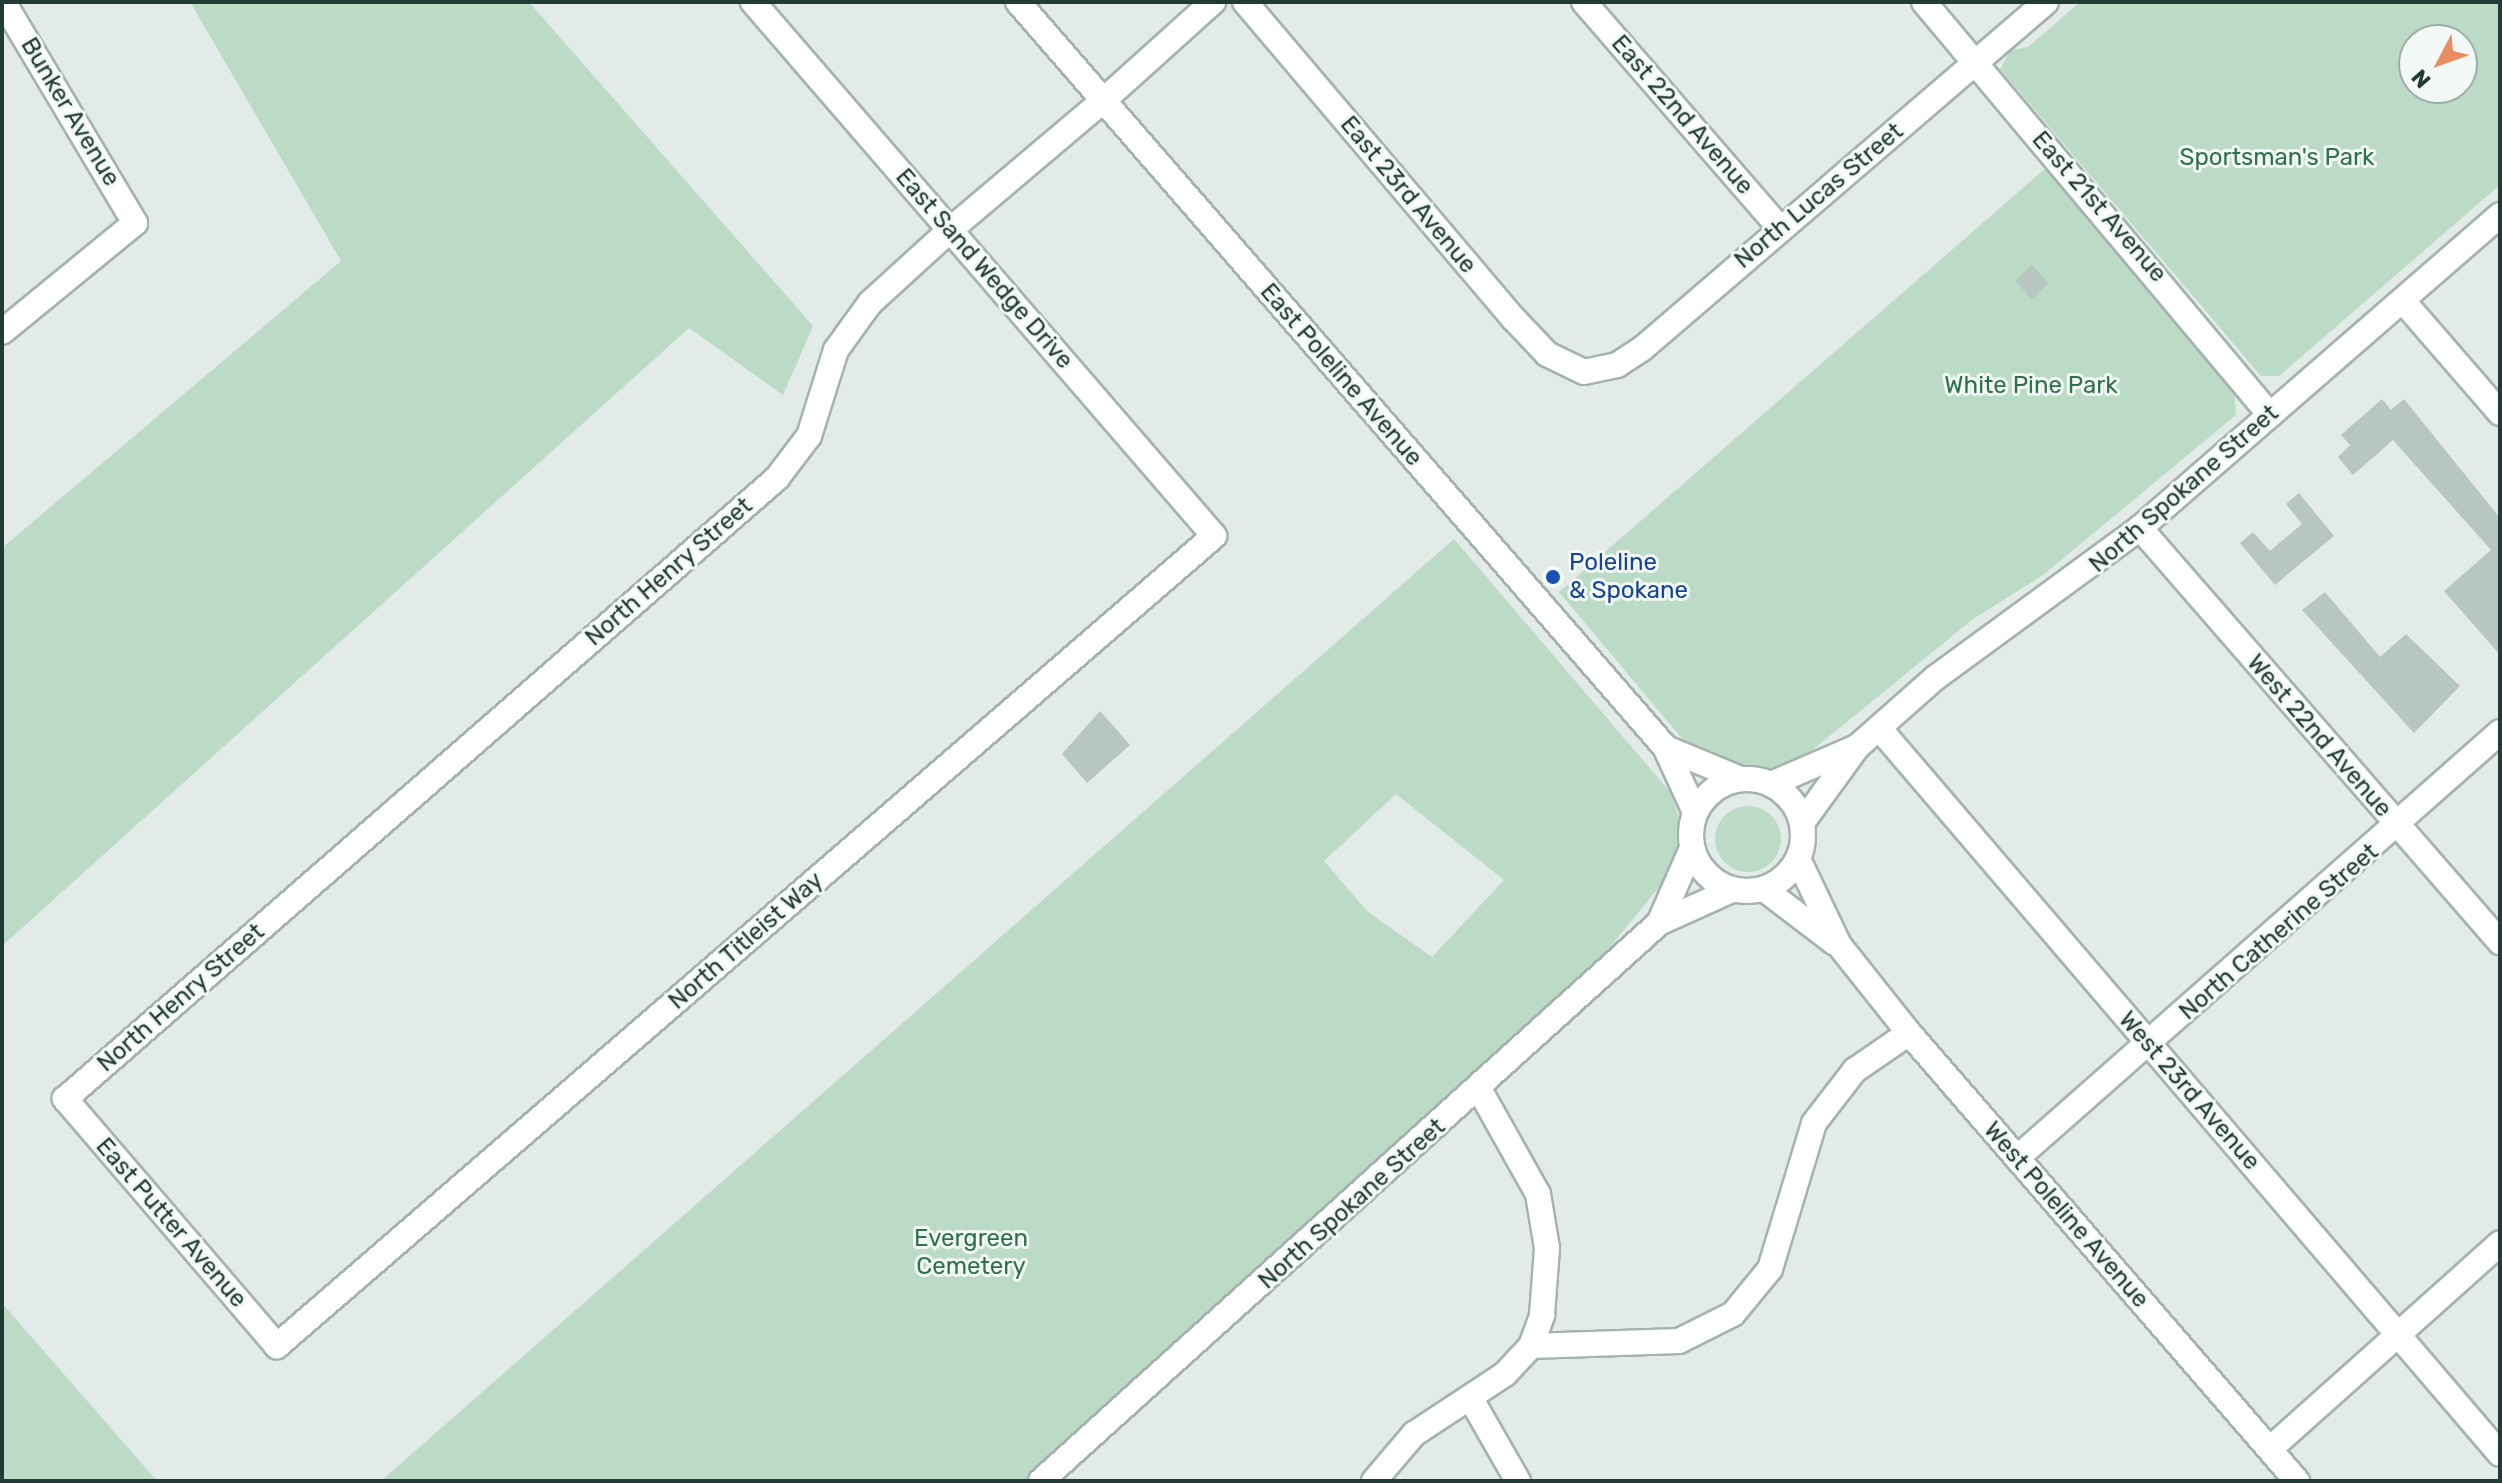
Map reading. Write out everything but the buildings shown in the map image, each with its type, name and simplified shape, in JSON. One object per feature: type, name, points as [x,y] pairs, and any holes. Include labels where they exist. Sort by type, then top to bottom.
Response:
[{"type":"street","name":"Bunker Avenue","points":[[2,332],[135,223],[3,2]]},
{"type":"street","name":"East Sand Wedge Drive","points":[[753,2],[1214,536]]},
{"type":"street","name":"East Poleline Avenue","points":[[1018,2],[1665,747],[1695,812]]},
{"type":"street","name":"North Henry Street","points":[[65,1099],[777,478],[809,436],[836,350],[855,322],[950,230],[1104,100],[1213,2]]},
{"type":"street","name":"East 23rd Avenue","points":[[1245,2],[1513,318],[1547,354],[1584,372]]},
{"type":"street","name":"East 22nd Avenue","points":[[1584,2],[1780,228]]},
{"type":"street","name":"East 21st Avenue","points":[[1924,2],[2270,415]]},
{"type":"street","name":"North Lucas Street","points":[[1584,372],[1628,360],[2046,2]]},
{"type":"street","name":"North Spokane Street","points":[[1802,823],[1857,747],[1985,638],[2140,528],[2500,215]]},
{"type":"street","points":[[2403,301],[2500,413]]},
{"type":"street","name":"West 22nd Avenue","points":[[2140,528],[2500,942]]},
{"type":"street","name":"North Titleist Way","points":[[277,1346],[1214,536]]},
{"type":"street","name":"West 23rd Avenue","points":[[1879,728],[2500,1454]]},
{"type":"street","name":"North Catherine Street","points":[[2017,1158],[2399,829],[2500,732]]},
{"type":"street","name":"East Poleline Avenue","points":[[1665,747],[1741,779]]},
{"type":"street","name":"North Spokane Street","points":[[1771,784],[1857,747]]},
{"type":"street","points":[[1741,779],[1771,784],[1802,823],[1798,859],[1764,889],[1732,890],[1707,875],[1692,848],[1695,812],[1722,784],[1741,779]]},
{"type":"street","name":"North Spokane Street","points":[[1659,923],[1692,848]]},
{"type":"street","name":"West Poleline Avenue","points":[[1798,859],[1839,945],[1909,1033],[2297,1481]]},
{"type":"street","name":"West Poleline Avenue","points":[[1764,889],[1839,945]]},
{"type":"street","name":"North Spokane Street","points":[[1041,1481],[1479,1089],[1659,923],[1732,890]]},
{"type":"street","points":[[1531,1346],[1679,1341],[1733,1314],[1770,1269],[1822,1111],[1855,1070],[1909,1033]]},
{"type":"street","points":[[1374,1481],[1414,1434],[1471,1399],[1531,1346],[1547,1272],[1542,1210],[1533,1178],[1479,1089]]},
{"type":"street","name":"East Putter Avenue","points":[[65,1099],[277,1346]]},
{"type":"street","points":[[2270,1449],[2500,1243]]},
{"type":"street","points":[[1471,1399],[1518,1481]]},
{"type":"green space","points":[[190,2],[529,2],[813,326],[783,395],[689,328],[2,946],[2,548],[341,261]]},
{"type":"green space","name":"Sportsman's Park","points":[[2080,2],[2500,2],[2500,185],[2279,376],[2261,376],[2000,69],[2011,50],[2028,47]]},
{"type":"green space","name":"White Pine Park","points":[[2047,167],[2234,387],[2236,415],[2043,575],[1973,619],[1793,766],[1749,772],[1690,748],[1559,592]]},
{"type":"green space","name":"Evergreen Cemetery","points":[[1454,539],[1671,793],[1682,827],[1669,875],[1601,958],[1609,968],[1041,1481],[381,1481]],"holes":[[[1396,794],[1504,880],[1432,957],[1368,912],[1324,861]]]},
{"type":"green space","points":[[1748,806],[1761,809],[1771,816],[1778,826],[1781,839],[1778,852],[1771,862],[1761,869],[1748,872],[1735,869],[1725,862],[1718,852],[1715,839],[1718,826],[1725,816],[1735,809]]},
{"type":"green space","points":[[2,1303],[157,1481],[2,1481]]},
{"type":"place","name":"Poleline & Spokane","points":[[1553,577]]}]
